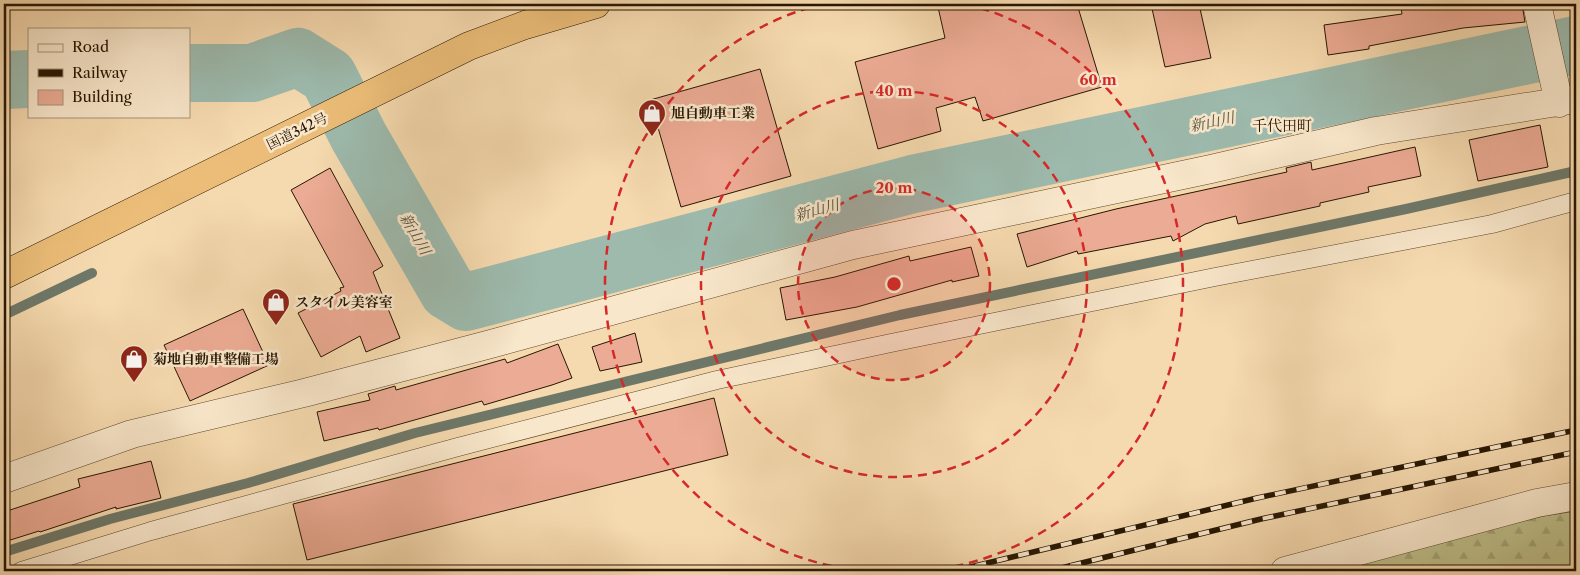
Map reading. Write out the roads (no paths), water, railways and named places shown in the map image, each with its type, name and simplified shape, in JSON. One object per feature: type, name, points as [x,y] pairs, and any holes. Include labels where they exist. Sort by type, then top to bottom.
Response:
[{"type":"highway","name":"国道342号","points":[[4,275],[469,46],[525,25],[596,4]]},
{"type":"street","points":[[4,479],[132,434],[400,368],[852,245],[1211,169],[1376,131],[1568,101],[1537,4]]},
{"type":"street","points":[[1285,571],[1536,502],[1576,496]]},
{"type":"lane","points":[[21,571],[151,531],[448,450],[717,380],[1215,277],[1492,224],[1576,201]]},
{"type":"waterway","name":"新山川","points":[[190,73],[252,73],[298,57],[328,76],[359,137],[448,291],[466,302],[913,184],[1576,45]]},
{"type":"waterway","name":"新山川","points":[[4,80],[28,79]]},
{"type":"waterway","points":[[4,552],[110,519],[248,483],[415,433],[900,315],[1406,209],[1576,171]]},
{"type":"waterway","points":[[4,315],[92,273]]},
{"type":"railway","points":[[954,571],[1257,498],[1576,430]]},
{"type":"railway","points":[[1049,571],[1261,519],[1576,452]]},
{"type":"place","name":"旭自動車工業","points":[[652,137]]},
{"type":"place","name":"スタイル美容室","points":[[276,326]]},
{"type":"place","name":"菊地自動車整備工場","points":[[134,383]]},
{"type":"district","name":"千代田町","points":[[1282,126]]}]
